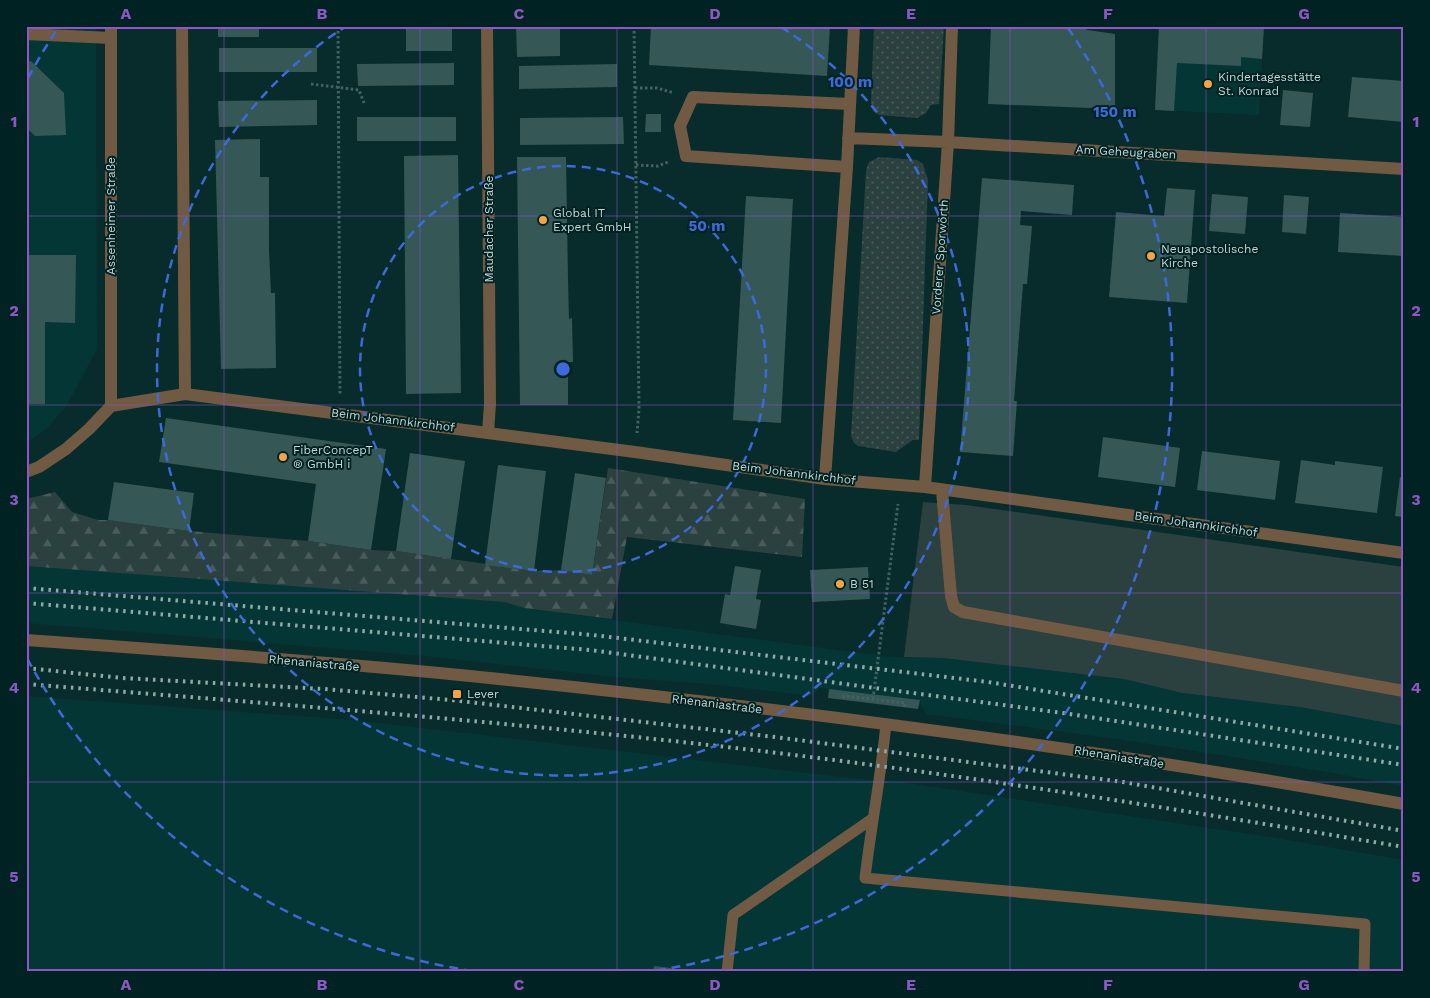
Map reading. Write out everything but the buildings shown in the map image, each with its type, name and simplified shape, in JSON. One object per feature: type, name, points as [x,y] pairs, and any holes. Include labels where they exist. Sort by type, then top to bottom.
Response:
[{"type":"street","points":[[182,26],[185,394]]},
{"type":"street","name":"Maudacher Straße","points":[[487,26],[490,404],[488,432]]},
{"type":"street","points":[[825,479],[847,167],[854,26]]},
{"type":"street","name":"Vorderer Sporwörth","points":[[925,487],[948,142],[952,26]]},
{"type":"street","points":[[26,34],[111,32]]},
{"type":"street","name":"Assenheimer Straße","points":[[111,32],[111,406]]},
{"type":"street","points":[[847,167],[686,156],[680,126],[693,97],[850,104]]},
{"type":"street","name":"Am Geheugraben","points":[[848,138],[948,142],[1404,169]]},
{"type":"street","name":"Beim Johannkirchhof","points":[[111,406],[185,394],[488,432],[825,479],[925,487],[1404,553]]},
{"type":"street","points":[[26,472],[39,467],[66,449],[111,406]]},
{"type":"street","points":[[942,490],[950,596],[954,607],[963,612],[1404,692]]},
{"type":"street","name":"Rhenaniastraße","points":[[26,640],[448,674],[841,718],[1301,785],[1404,804]]},
{"type":"lane","points":[[886,724],[880,781],[872,819],[865,878],[1365,924],[1364,972]]},
{"type":"lane","points":[[727,972],[733,915],[872,819]]},
{"type":"path","points":[[338,26],[340,414]]},
{"type":"path","points":[[634,26],[639,409]]},
{"type":"path","points":[[311,84],[359,90],[364,103]]},
{"type":"path","points":[[635,88],[657,88]]},
{"type":"path","points":[[636,165],[658,166]]},
{"type":"path","points":[[874,699],[900,485]]},
{"type":"path","points":[[844,696],[905,703]]},
{"type":"shaded area","points":[[26,26],[96,26],[97,349],[67,405],[47,428],[26,443]]},
{"type":"shaded area","name":"Kindertagesstätte St. Konrad","points":[[1159,26],[1264,26],[1259,115],[1155,110]]},
{"type":"shaded area","points":[[26,566],[505,602],[524,608],[890,657],[943,658],[1124,679],[1182,693],[1300,707],[1404,726],[1404,786],[1117,739],[927,714],[920,700],[829,689],[820,688],[811,696],[424,656],[26,623]]},
{"type":"shaded area","points":[[26,696],[353,720],[859,779],[901,782],[1270,837],[1404,860],[1404,972],[26,972]]},
{"type":"green space","points":[[874,26],[944,26],[939,104],[931,105],[926,113],[917,118],[879,115],[873,111],[871,102]]},
{"type":"green space","points":[[879,157],[917,160],[923,164],[928,180],[919,440],[913,440],[896,452],[858,446],[854,443],[851,436],[866,170],[869,162]]},
{"type":"green space","points":[[608,468],[805,499],[802,557],[627,537],[612,619],[524,608],[505,602],[26,566],[26,499],[55,492],[72,512],[98,520],[189,531],[308,541],[371,550],[396,551],[534,571],[561,570],[592,575]]},
{"type":"green space","points":[[923,502],[966,505],[1404,567],[1404,726],[1300,707],[1182,693],[1124,679],[943,658],[904,657]]},
{"type":"railway","points":[[26,588],[593,635],[988,682],[1404,749]]},
{"type":"railway","points":[[26,603],[590,650],[1063,713],[1404,765]]},
{"type":"railway","points":[[26,668],[122,678],[324,689],[451,700],[775,737],[1123,782],[1404,831]]},
{"type":"railway","points":[[26,684],[448,719],[788,754],[1053,791],[1404,847]]},
{"type":"place","name":"Kindertagesstätte St. Konrad","points":[[1208,84]]},
{"type":"place","name":"Global IT Expert GmbH","points":[[543,220]]},
{"type":"place","name":"Neuapostolische Kirche","points":[[1151,256]]},
{"type":"place","name":"FiberConcepT ® GmbH i","points":[[283,457]]},
{"type":"place","name":"B 51","points":[[840,584]]},
{"type":"place","name":"Lever","points":[[457,694]]}]
